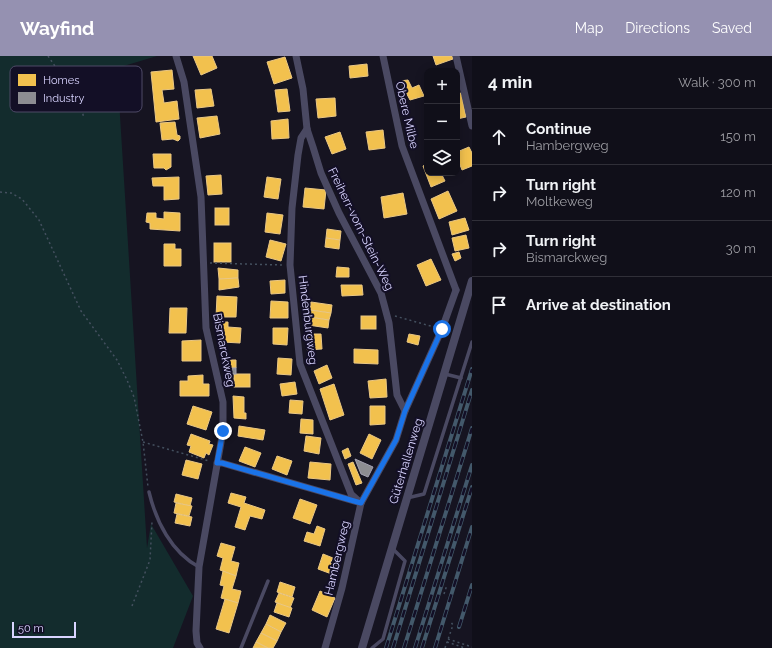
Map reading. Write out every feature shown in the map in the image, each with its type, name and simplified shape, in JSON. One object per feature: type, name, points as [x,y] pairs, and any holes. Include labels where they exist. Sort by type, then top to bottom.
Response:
[{"type":"street","name":"Bismarckweg","points":[[176,56],[184,82],[201,197],[206,328],[223,402],[223,431],[199,567],[196,631],[197,644],[200,648]]},
{"type":"street","name":"Freiherr-vom-Stein-Weg","points":[[296,56],[303,89],[307,129],[321,173],[381,293],[386,314],[397,395],[405,411]]},
{"type":"street","name":"Obere Milbe","points":[[383,56],[402,146],[456,290]]},
{"type":"street","points":[[456,56],[472,126]]},
{"type":"street","name":"Hindenburgweg","points":[[307,129],[301,138],[298,155],[292,208],[290,265],[300,364],[352,494],[361,503]]},
{"type":"street","points":[[456,290],[471,286]]},
{"type":"street","name":"Güterhallenweg","points":[[362,648],[471,286]]},
{"type":"street","name":"Hambergweg","points":[[325,648],[342,588],[361,503],[396,440],[405,411],[442,329],[456,290]]},
{"type":"street","points":[[217,463],[222,463],[361,503]]},
{"type":"lane","points":[[407,498],[424,494],[472,342]]},
{"type":"lane","points":[[445,374],[461,378]]},
{"type":"lane","points":[[149,492],[158,518],[174,547],[188,561],[199,567]]},
{"type":"lane","points":[[372,648],[383,639],[405,561],[392,548]]},
{"type":"lane","points":[[241,648],[268,582]]},
{"type":"path","points":[[48,56],[55,66]]},
{"type":"path","points":[[82,112],[84,118]]},
{"type":"path","points":[[0,192],[11,193],[22,200],[40,220],[81,311],[116,360],[127,380],[134,397],[143,442],[149,492]]},
{"type":"path","points":[[203,263],[290,265]]},
{"type":"path","points":[[386,314],[442,329]]},
{"type":"path","points":[[143,442],[217,463]]},
{"type":"path","points":[[132,606],[150,560],[152,518]]},
{"type":"path","points":[[444,594],[447,585]]},
{"type":"path","points":[[445,648],[453,625],[451,622]]},
{"type":"path","points":[[448,639],[467,647]]},
{"type":"path","points":[[447,642],[472,647]]},
{"type":"green space","points":[[0,56],[157,56],[124,66],[10,66],[10,112],[120,112],[147,548],[151,524],[193,596],[173,648],[0,648]]},
{"type":"building: Homes","points":[[193,56],[212,56],[217,68],[201,75]]},
{"type":"building: Homes","points":[[433,56],[452,56],[453,59],[436,65]]},
{"type":"building: Homes","points":[[285,57],[292,78],[274,84],[267,62]]},
{"type":"building: Homes","points":[[367,64],[368,76],[350,78],[349,66]]},
{"type":"building: Homes","points":[[172,70],[174,89],[162,90],[164,103],[177,101],[179,119],[156,122],[151,72]]},
{"type":"building: Homes","points":[[408,80],[412,88],[419,85],[424,96],[410,100],[400,81]]},
{"type":"building: Homes","points":[[211,89],[214,106],[197,108],[195,90]]},
{"type":"building: Homes","points":[[287,89],[290,111],[278,112],[275,90]]},
{"type":"building: Homes","points":[[460,93],[466,117],[460,118],[460,104]]},
{"type":"building: Homes","points":[[335,98],[336,116],[318,118],[316,99]]},
{"type":"building: Homes","points":[[217,116],[220,134],[200,138],[197,118]]},
{"type":"building: Homes","points":[[288,119],[289,138],[272,139],[271,121]]},
{"type":"building: Homes","points":[[175,122],[177,135],[180,136],[180,139],[178,141],[173,139],[162,140],[160,123]]},
{"type":"building: Homes","points":[[383,130],[385,148],[369,150],[366,132]]},
{"type":"building: Homes","points":[[340,132],[346,149],[332,154],[325,137]]},
{"type":"building: Homes","points":[[469,147],[472,153],[472,166],[462,170],[460,165],[460,151]]},
{"type":"building: Homes","points":[[153,154],[171,154],[171,167],[166,170],[164,168],[154,168]]},
{"type":"building: Homes","points":[[221,175],[222,194],[208,195],[206,176]]},
{"type":"building: Homes","points":[[427,176],[442,176],[445,181],[431,187]]},
{"type":"building: Homes","points":[[179,177],[179,199],[164,200],[164,186],[153,186],[152,178]]},
{"type":"building: Homes","points":[[267,177],[281,179],[278,199],[264,197]]},
{"type":"building: Homes","points":[[305,188],[326,190],[324,209],[303,207]]},
{"type":"building: Homes","points":[[448,191],[457,211],[439,219],[431,199]]},
{"type":"building: Homes","points":[[403,193],[407,214],[384,218],[381,197]]},
{"type":"building: Homes","points":[[215,208],[229,208],[229,225],[215,225]]},
{"type":"building: Homes","points":[[164,212],[180,213],[180,231],[150,229],[150,223],[146,222],[147,213],[156,213],[156,218],[164,219]]},
{"type":"building: Homes","points":[[267,213],[283,215],[280,234],[265,232]]},
{"type":"building: Homes","points":[[465,218],[469,230],[452,235],[449,222]]},
{"type":"building: Homes","points":[[327,229],[341,231],[340,240],[326,238]]},
{"type":"building: Homes","points":[[466,235],[469,248],[455,251],[452,238]]},
{"type":"building: Homes","points":[[326,238],[340,240],[339,249],[325,247]]},
{"type":"building: Homes","points":[[270,240],[286,244],[281,261],[266,257]]},
{"type":"building: Homes","points":[[214,243],[231,243],[231,262],[214,262]]},
{"type":"building: Homes","points":[[164,244],[175,244],[175,249],[181,249],[181,266],[164,266]]},
{"type":"building: Homes","points":[[459,252],[461,258],[455,261],[452,254]]},
{"type":"building: Homes","points":[[431,259],[441,280],[426,286],[417,265]]},
{"type":"building: Homes","points":[[337,267],[349,268],[349,277],[336,277]]},
{"type":"building: Homes","points":[[218,268],[238,270],[238,278],[219,279]]},
{"type":"building: Homes","points":[[238,278],[239,287],[219,290],[219,279]]},
{"type":"building: Homes","points":[[285,280],[285,293],[271,294],[270,281]]},
{"type":"building: Homes","points":[[341,285],[362,285],[363,295],[342,296]]},
{"type":"building: Homes","points":[[217,296],[237,297],[236,317],[216,317]]},
{"type":"building: Homes","points":[[271,301],[288,302],[288,318],[270,318]]},
{"type":"building: Homes","points":[[311,302],[332,305],[331,313],[310,310]]},
{"type":"building: Homes","points":[[170,308],[187,308],[186,333],[169,333]]},
{"type":"building: Homes","points":[[310,310],[331,313],[329,320],[309,317]]},
{"type":"building: Homes","points":[[361,316],[376,316],[376,329],[361,329]]},
{"type":"building: Homes","points":[[309,317],[329,320],[328,328],[308,325]]},
{"type":"building: Homes","points":[[219,322],[228,322],[228,327],[241,328],[240,343],[222,342],[222,335],[218,335]]},
{"type":"building: Homes","points":[[273,328],[288,328],[287,345],[273,344]]},
{"type":"building: Homes","points":[[306,334],[321,334],[322,349],[307,350]]},
{"type":"building: Homes","points":[[409,334],[420,336],[418,345],[407,342]]},
{"type":"building: Homes","points":[[201,340],[201,361],[182,361],[182,341]]},
{"type":"building: Homes","points":[[354,349],[378,350],[378,364],[354,363]]},
{"type":"building: Homes","points":[[278,358],[292,359],[291,375],[277,374]]},
{"type":"building: Homes","points":[[227,360],[236,360],[236,368],[227,369]]},
{"type":"building: Homes","points":[[327,365],[332,378],[319,384],[314,371]]},
{"type":"building: Homes","points":[[234,374],[250,374],[250,387],[234,387]]},
{"type":"building: Homes","points":[[203,375],[203,384],[209,384],[209,396],[180,396],[180,381],[188,381],[188,376]]},
{"type":"building: Homes","points":[[386,379],[387,397],[370,398],[368,381]]},
{"type":"building: Homes","points":[[295,382],[297,394],[282,396],[280,384]]},
{"type":"building: Homes","points":[[334,384],[344,415],[330,420],[320,389]]},
{"type":"building: Homes","points":[[233,396],[244,397],[244,413],[246,413],[246,419],[234,418]]},
{"type":"building: Homes","points":[[290,400],[303,401],[302,414],[289,413]]},
{"type":"building: Homes","points":[[193,406],[212,412],[206,430],[187,424]]},
{"type":"building: Homes","points":[[370,406],[385,406],[385,424],[370,425]]},
{"type":"building: Homes","points":[[301,419],[313,420],[313,434],[300,433]]},
{"type":"building: Homes","points":[[239,426],[265,430],[263,440],[238,436]]},
{"type":"building: Homes","points":[[191,434],[210,441],[209,444],[213,445],[209,455],[206,453],[204,458],[189,452],[191,446],[187,445]]},
{"type":"building: Homes","points":[[369,434],[381,440],[372,459],[360,453]]},
{"type":"building: Homes","points":[[306,436],[321,438],[319,454],[304,451]]},
{"type":"building: Homes","points":[[245,447],[261,453],[255,467],[239,461]]},
{"type":"building: Homes","points":[[348,448],[351,456],[345,459],[342,451]]},
{"type":"building: Homes","points":[[277,456],[292,461],[287,475],[272,469]]},
{"type":"building: Homes","points":[[186,460],[202,464],[198,479],[182,475]]},
{"type":"building: Homes","points":[[310,462],[331,464],[330,480],[308,478]]},
{"type":"building: Homes","points":[[353,462],[362,483],[356,485],[348,464]]},
{"type":"building: Homes","points":[[231,493],[246,497],[244,503],[265,510],[262,519],[250,516],[245,530],[235,527],[241,507],[228,503]]},
{"type":"building: Homes","points":[[176,494],[192,498],[190,506],[174,502]]},
{"type":"building: Homes","points":[[300,499],[317,505],[310,524],[293,518]]},
{"type":"building: Homes","points":[[176,503],[192,506],[189,516],[174,513]]},
{"type":"building: Homes","points":[[177,514],[192,517],[190,526],[175,523]]},
{"type":"building: Homes","points":[[317,526],[325,529],[320,546],[304,541],[307,532],[314,534]]},
{"type":"building: Homes","points":[[221,543],[235,547],[231,561],[239,563],[236,576],[220,570],[223,558],[217,556]]},
{"type":"building: Homes","points":[[323,554],[333,558],[330,563],[340,567],[337,576],[318,569]]},
{"type":"building: Homes","points":[[223,571],[236,576],[232,589],[241,591],[238,603],[221,598],[224,586],[220,585]]},
{"type":"building: Homes","points":[[280,582],[295,587],[292,597],[277,592]]},
{"type":"building: Homes","points":[[320,591],[335,598],[327,617],[312,610]]},
{"type":"building: Homes","points":[[279,593],[294,598],[290,608],[275,602]]},
{"type":"building: Homes","points":[[225,599],[238,603],[229,633],[216,629]]},
{"type":"building: Homes","points":[[277,603],[292,608],[289,617],[274,612]]},
{"type":"building: Homes","points":[[270,615],[286,623],[281,632],[266,624]]},
{"type":"building: Homes","points":[[266,624],[281,632],[277,641],[261,633]]},
{"type":"building: Homes","points":[[261,633],[277,641],[273,648],[268,648],[256,642]]},
{"type":"building: Homes","points":[[256,642],[268,648],[253,648]]},
{"type":"building: Industry","points":[[228,368],[236,368],[236,374],[228,374]]},
{"type":"building: Industry","points":[[355,459],[373,467],[368,477],[361,474]]},
{"type":"railway","points":[[386,648],[472,369]]},
{"type":"railway","points":[[393,648],[472,390]]},
{"type":"railway","points":[[404,648],[472,428]]},
{"type":"railway","points":[[415,648],[472,465]]},
{"type":"railway","points":[[422,648],[472,487]]},
{"type":"railway","points":[[435,648],[472,527]]},
{"type":"railway","points":[[459,627],[472,585]]},
{"type":"route","points":[[223,431],[217,463],[222,463],[361,503],[396,440],[405,411],[442,329]]}]
